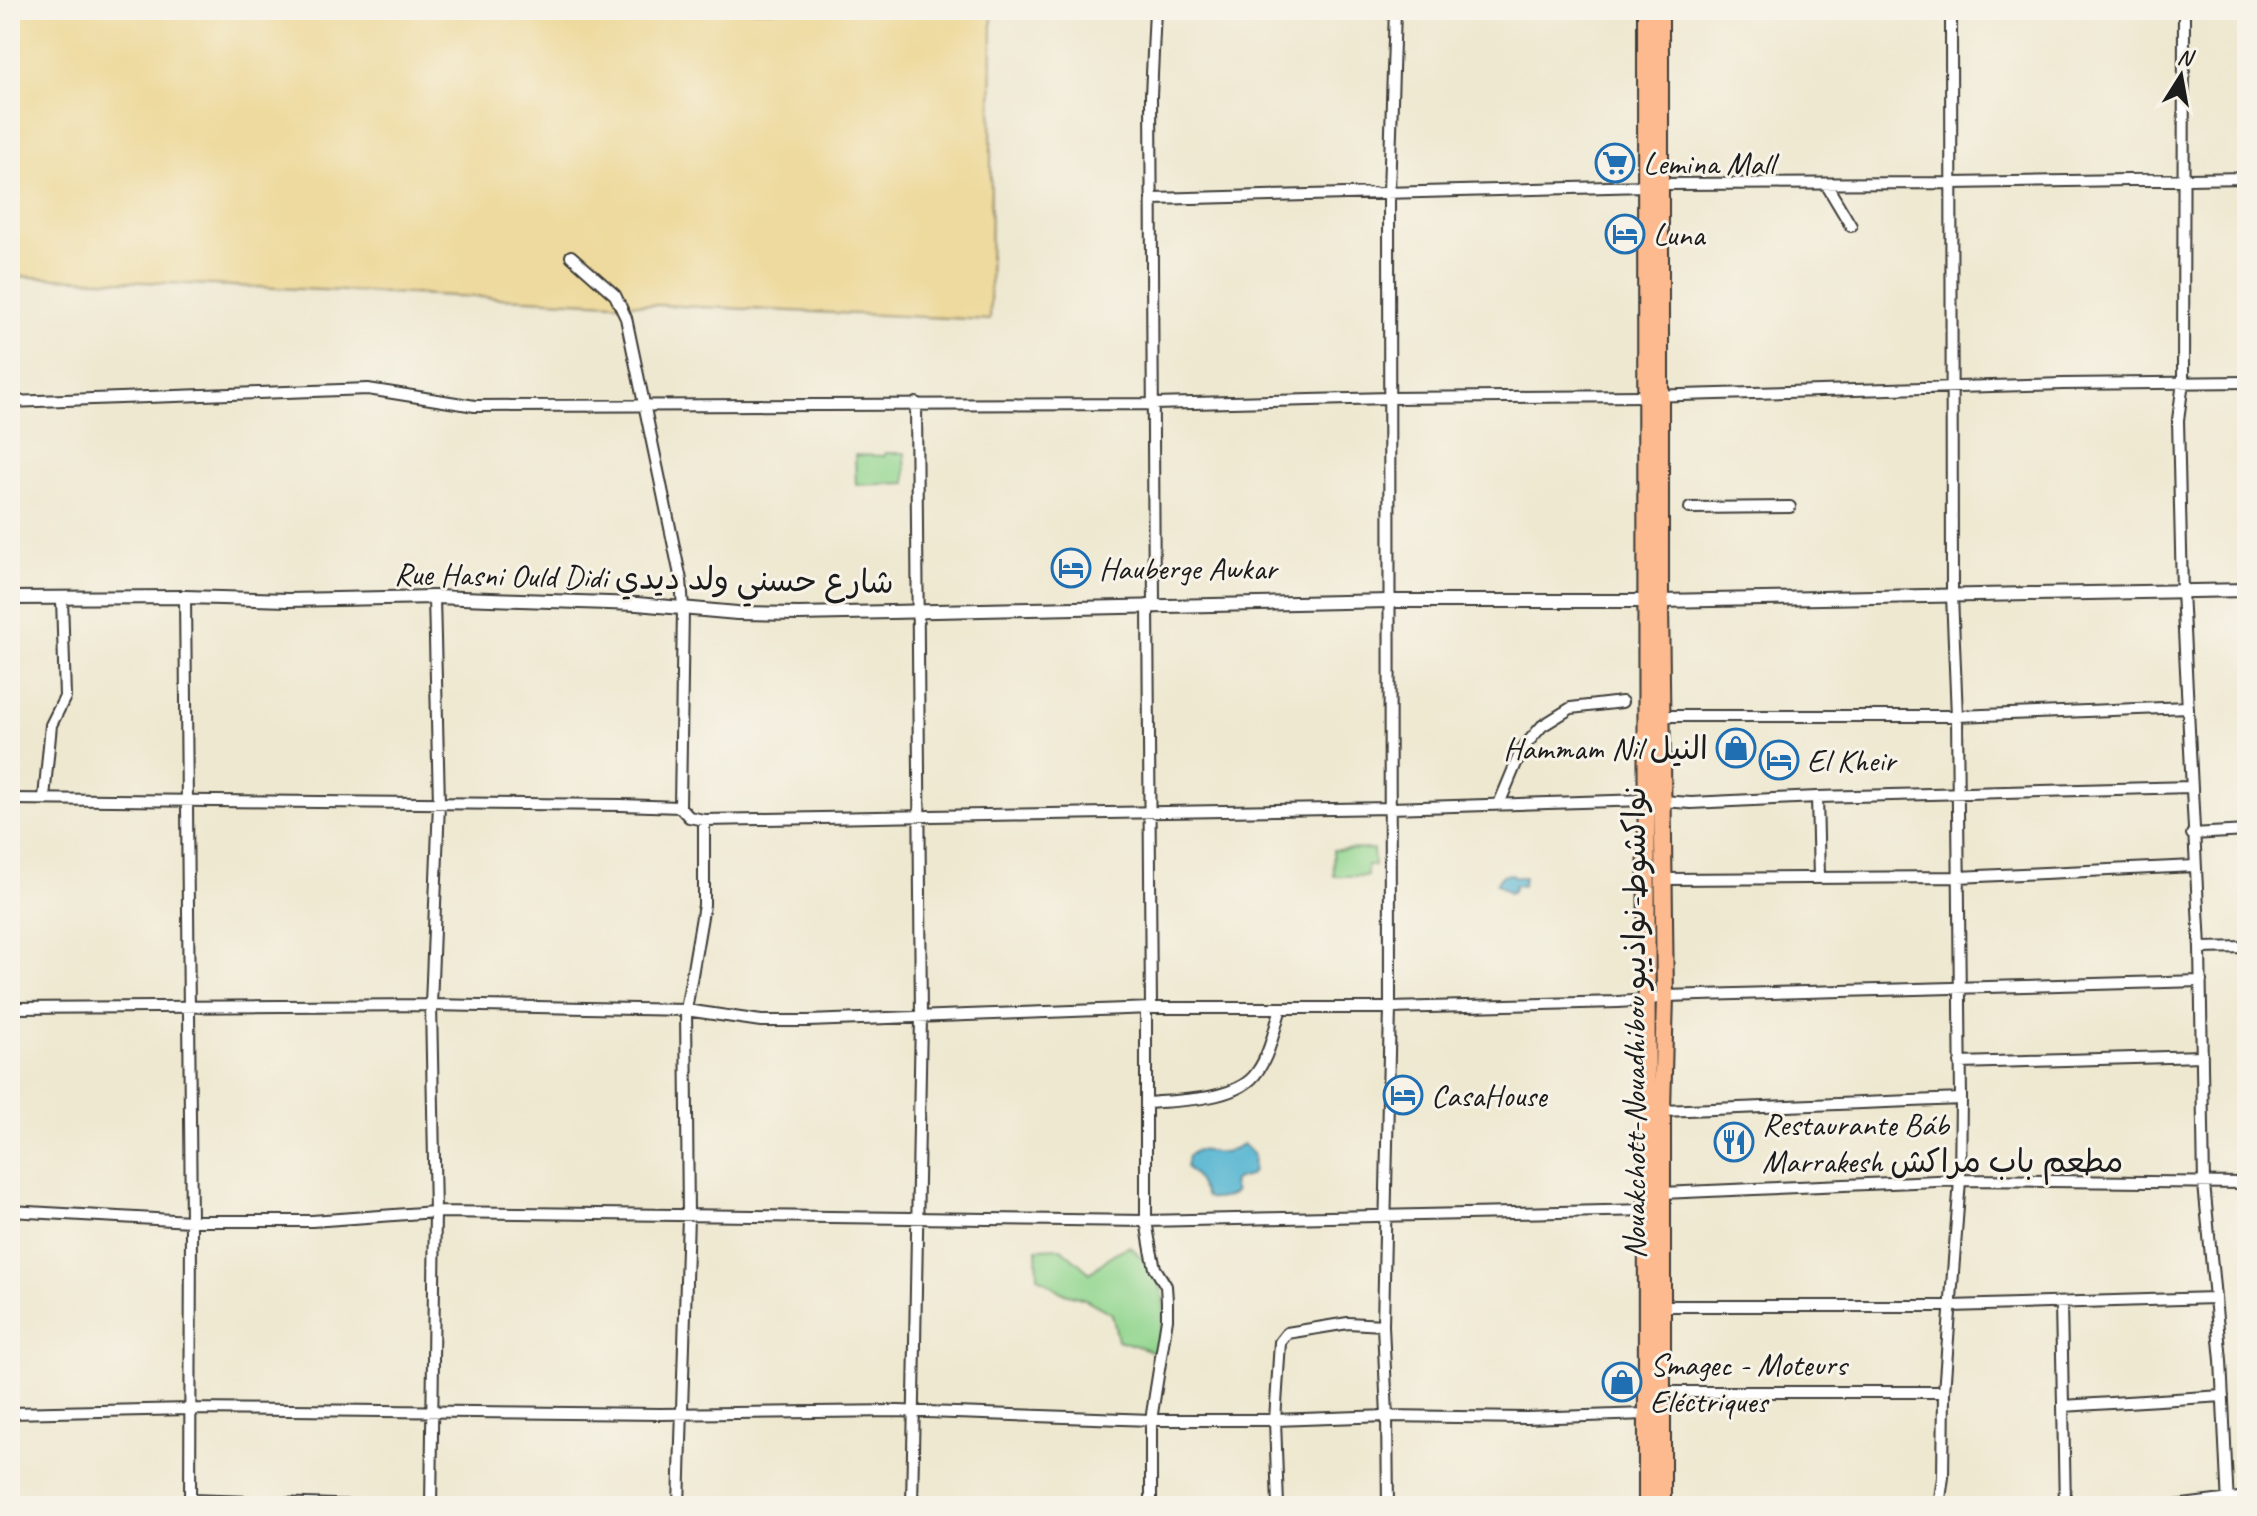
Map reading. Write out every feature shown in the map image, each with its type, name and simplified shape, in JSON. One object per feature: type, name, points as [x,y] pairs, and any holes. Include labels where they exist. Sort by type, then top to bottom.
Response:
[{"type":"highway","name":"Nouakchott-Nouadhibou نواكشوط-نواذيبو","points":[[1646,10],[1653,185]]},
{"type":"highway","name":"Nouakchott-Nouadhibou نواكشوط-نواذيبو","points":[[1647,1506],[1647,1000],[1654,800],[1653,185],[1660,10]]},
{"type":"highway","name":"Nouakchott-Nouadhibou نواكشوط-نواذيبو","points":[[1653,601],[1662,716],[1654,800],[1664,879],[1662,1506]]},
{"type":"street","points":[[1151,1506],[1151,1420],[1167,1319],[1166,1286],[1155,1268],[1146,1221],[1153,404],[1151,96],[1155,10]]},
{"type":"street","points":[[1388,1506],[1383,1325],[1390,1008],[1389,192],[1395,10]]},
{"type":"street","points":[[1939,1506],[1960,1180],[1961,1099],[1957,716],[1952,595],[1951,10]]},
{"type":"street","points":[[2184,10],[2183,382],[2178,420],[2182,591],[2200,948],[2204,1184],[2223,1396],[2228,1502]]},
{"type":"street","points":[[1153,199],[1653,185],[2247,178]]},
{"type":"street","points":[[1826,184],[1851,226]]},
{"type":"street","points":[[571,256],[615,295],[626,318],[663,503],[676,550],[683,608],[680,807],[689,817],[704,820],[920,817],[1654,800],[1691,803],[2191,787]]},
{"type":"street","points":[[10,402],[368,389],[475,406],[1153,404],[2247,382]]},
{"type":"street","points":[[912,1506],[921,1017],[916,403]]},
{"type":"street","points":[[1690,508],[1790,507]]},
{"type":"street","name":"Rue Hasni Ould Didi شارع حسني ولد ديدي","points":[[10,598],[288,600],[434,597],[637,604],[737,613],[799,614],[1389,601],[1653,601],[2247,590]]},
{"type":"street","points":[[185,597],[191,1221],[190,1503],[365,1506]]},
{"type":"street","points":[[431,1506],[435,1212],[431,1005],[439,803],[434,597]]},
{"type":"street","points":[[44,798],[51,725],[65,697],[62,598]]},
{"type":"street","points":[[1499,804],[1522,749],[1542,726],[1571,708],[1622,702]]},
{"type":"street","points":[[1662,716],[1957,716],[2188,707]]},
{"type":"street","points":[[1817,797],[1819,878]]},
{"type":"street","points":[[10,799],[680,807]]},
{"type":"street","points":[[679,1506],[688,1216],[686,1010],[704,905],[704,820]]},
{"type":"street","points":[[2192,834],[2247,831]]},
{"type":"street","points":[[1664,879],[1958,877],[2195,866]]},
{"type":"street","points":[[2200,948],[2247,947]]},
{"type":"street","points":[[10,1008],[431,1005],[686,1010],[761,1021],[1148,1009],[1390,1008],[1647,1000],[1665,996],[2201,981]]},
{"type":"street","points":[[1148,1103],[1210,1096],[1242,1087],[1256,1075],[1266,1057],[1281,1008]]},
{"type":"street","points":[[1960,1063],[2202,1056]]},
{"type":"street","points":[[1662,1111],[1961,1099]]},
{"type":"street","points":[[1662,1193],[1960,1180],[2247,1183]]},
{"type":"street","points":[[10,1211],[191,1221],[312,1221],[435,1212],[1146,1221],[1649,1210]]},
{"type":"street","points":[[1661,1306],[1951,1306],[2214,1298]]},
{"type":"street","points":[[2061,1304],[2065,1506]]},
{"type":"street","points":[[1278,1506],[1275,1420],[1280,1342],[1287,1333],[1348,1323],[1383,1325]]},
{"type":"street","points":[[1661,1392],[1944,1392]]},
{"type":"street","points":[[2063,1406],[2223,1396]]},
{"type":"street","points":[[10,1413],[190,1409],[680,1414],[914,1412],[1151,1420],[1387,1416],[1526,1418],[1647,1414]]},
{"type":"street","points":[[2175,1506],[2228,1502],[2247,1497]]},
{"type":"green space","points":[[885,453],[905,453],[906,483],[856,485],[855,455],[884,456]]},
{"type":"green space","points":[[1373,849],[1374,866],[1367,866],[1367,876],[1334,876],[1333,850]]},
{"type":"green space","points":[[1130,1246],[1154,1272],[1163,1295],[1163,1324],[1155,1352],[1118,1340],[1112,1314],[1085,1299],[1061,1292],[1038,1276],[1037,1249],[1061,1248],[1090,1273],[1113,1254]]},
{"type":"sand","points":[[10,10],[992,10],[990,320],[10,276]]},
{"type":"water","points":[[1503,875],[1524,877],[1523,886],[1515,885],[1509,893],[1496,883]]},
{"type":"water","points":[[1243,1144],[1254,1155],[1253,1172],[1234,1180],[1232,1185],[1235,1192],[1229,1196],[1217,1199],[1206,1197],[1195,1176],[1186,1167],[1188,1156],[1197,1150],[1225,1153]]},
{"type":"place","name":"Lemina Mall","points":[[1615,163]]},
{"type":"place","name":"Luna","points":[[1625,234]]},
{"type":"place","name":"Hauberge Awkar","points":[[1071,568]]},
{"type":"place","name":"Hammam Nil النيل","points":[[1736,748]]},
{"type":"place","name":"El Kheir","points":[[1779,760]]},
{"type":"place","name":"CasaHouse","points":[[1403,1095]]},
{"type":"place","name":"Restaurante Báb Marrakesh مطعم باب مراكش","points":[[1734,1142]]},
{"type":"place","name":"Smagec - Moteurs Eléctriques","points":[[1622,1382]]}]
